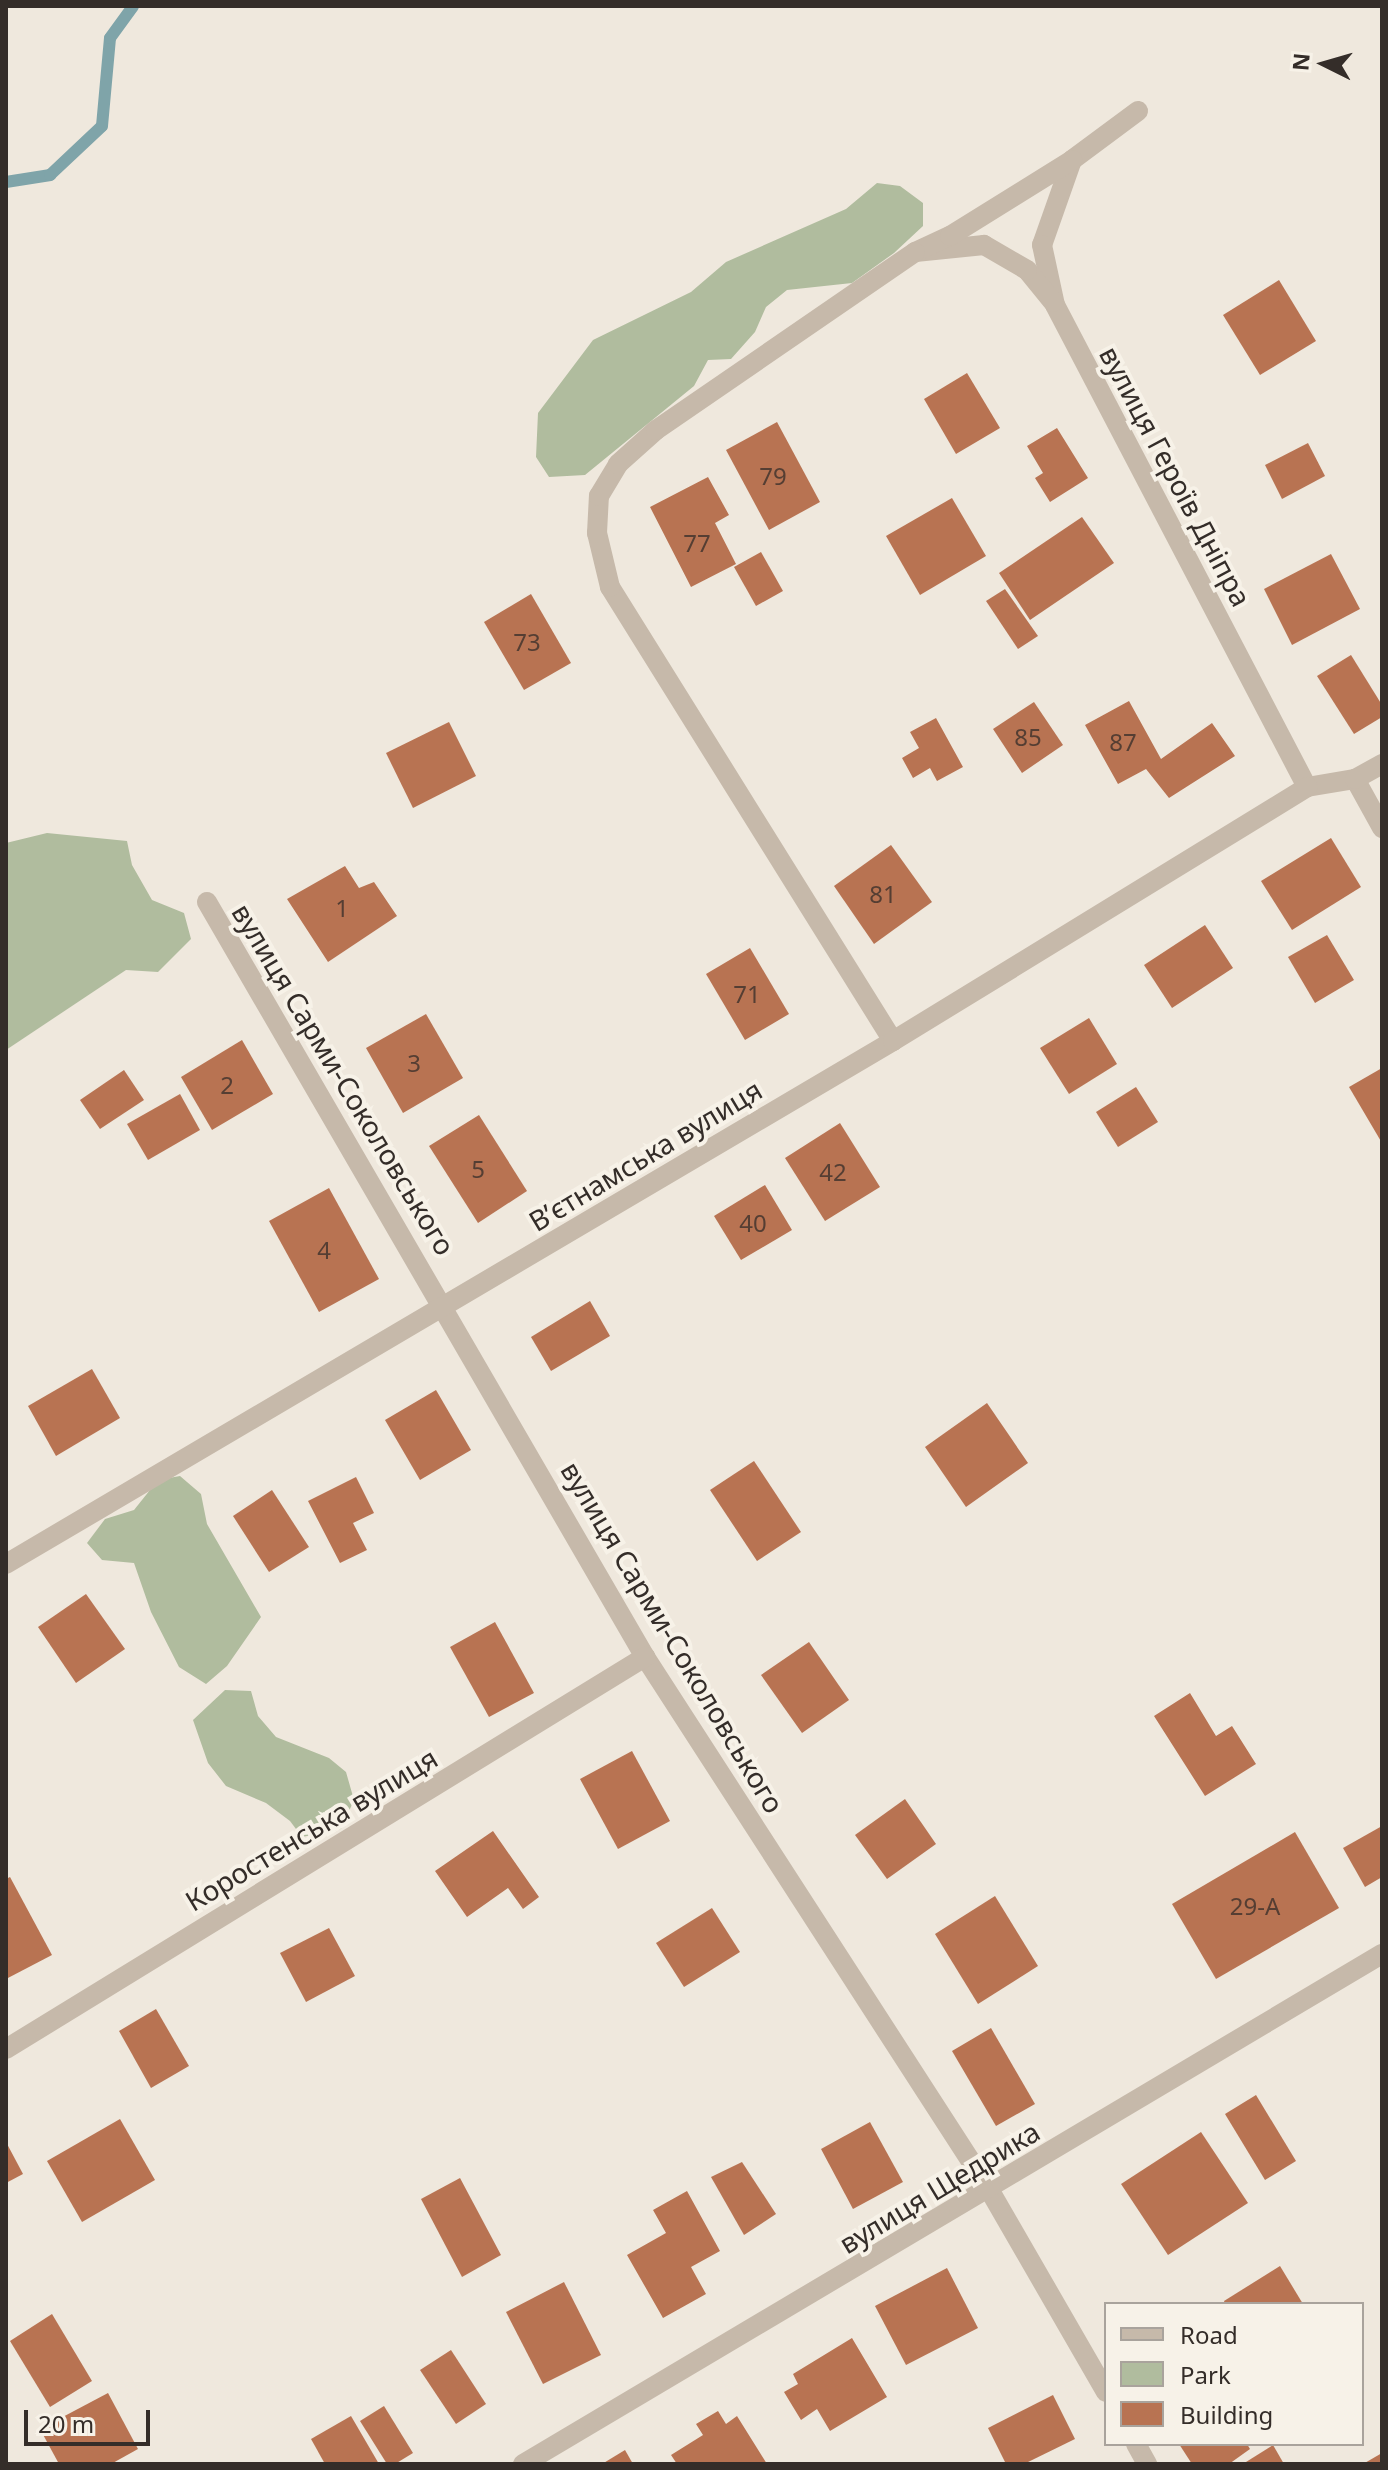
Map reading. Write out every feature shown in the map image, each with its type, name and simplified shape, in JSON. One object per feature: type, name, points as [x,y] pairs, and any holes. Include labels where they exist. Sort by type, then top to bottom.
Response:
[{"type":"street","points":[[893,1041],[610,587],[597,533],[599,496],[618,464],[656,430],[915,252],[950,236],[1072,160],[1138,111]]},
{"type":"street","name":"вулиця Героїв Дніпра","points":[[1072,160],[1042,245],[1055,305],[1307,787]]},
{"type":"street","points":[[915,252],[984,245],[1027,270],[1055,305]]},
{"type":"street","points":[[1307,787],[1355,779],[1382,764]]},
{"type":"street","points":[[1355,779],[1382,828]]},
{"type":"street","name":"Вʼєтнамська вулиця","points":[[6,1564],[893,1041],[1307,787]]},
{"type":"street","name":"вулиця Сарми-Соколовського","points":[[207,902],[445,1305],[645,1657],[990,2191],[1104,2389]]},
{"type":"street","name":"Коростенська вулиця","points":[[6,2049],[645,1657]]},
{"type":"street","name":"вулиця Щедрика","points":[[523,2464],[990,2191],[1382,1954]]},
{"type":"street","points":[[1137,2446],[1147,2464]]},
{"type":"green space","points":[[877,183],[900,186],[923,203],[923,226],[894,253],[852,283],[787,290],[766,307],[755,332],[731,359],[708,360],[694,386],[585,475],[549,477],[536,457],[538,413],[593,340],[691,292],[726,262],[846,209]]},
{"type":"green space","points":[[47,833],[127,841],[132,865],[152,900],[184,913],[191,939],[158,972],[126,970],[6,1050],[6,843]]},
{"type":"green space","points":[[180,1476],[201,1494],[207,1524],[261,1617],[227,1666],[206,1684],[179,1667],[151,1612],[134,1563],[102,1560],[87,1543],[105,1519],[134,1510],[158,1480]]},
{"type":"green space","points":[[225,1690],[251,1691],[258,1716],[276,1737],[329,1758],[346,1772],[354,1800],[341,1829],[302,1837],[290,1821],[266,1803],[226,1786],[208,1763],[193,1720]]},
{"type":"building","points":[[1279,280],[1316,341],[1260,375],[1223,315]]},
{"type":"building","points":[[967,373],[1000,428],[956,454],[924,399]]},
{"type":"building","points":[[777,422],[820,502],[769,530],[726,450]]},
{"type":"building","points":[[1057,428],[1088,478],[1050,502],[1035,478],[1043,473],[1027,446]]},
{"type":"building","points":[[1308,443],[1325,476],[1282,499],[1265,465]]},
{"type":"building","points":[[708,477],[729,515],[715,523],[736,564],[691,587],[650,507]]},
{"type":"building","points":[[952,498],[986,556],[920,595],[886,536]]},
{"type":"building","points":[[1082,517],[1114,563],[1030,620],[999,573]]},
{"type":"building","points":[[761,552],[783,591],[756,606],[734,567]]},
{"type":"building","points":[[1331,554],[1360,609],[1292,645],[1264,589]]},
{"type":"building","points":[[1005,589],[1038,636],[1018,649],[986,601]]},
{"type":"building","points":[[531,594],[571,663],[524,690],[484,622]]},
{"type":"building","points":[[1351,655],[1382,705],[1382,717],[1354,734],[1317,676]]},
{"type":"building","points":[[1129,701],[1161,759],[1212,723],[1235,756],[1169,798],[1146,769],[1118,784],[1085,725]]},
{"type":"building","points":[[1034,702],[1063,745],[1022,773],[993,729]]},
{"type":"building","points":[[936,718],[963,767],[937,781],[930,768],[913,778],[902,758],[919,748],[910,732]]},
{"type":"building","points":[[449,722],[476,776],[413,808],[386,753]]},
{"type":"building","points":[[1331,838],[1361,887],[1292,930],[1261,881]]},
{"type":"building","points":[[891,845],[932,902],[874,944],[834,886]]},
{"type":"building","points":[[345,866],[359,888],[374,882],[397,916],[328,962],[287,899]]},
{"type":"building","points":[[1205,925],[1233,968],[1172,1008],[1144,965]]},
{"type":"building","points":[[1327,935],[1354,980],[1315,1003],[1288,957]]},
{"type":"building","points":[[750,948],[789,1014],[745,1040],[706,974]]},
{"type":"building","points":[[426,1014],[463,1078],[403,1113],[366,1048]]},
{"type":"building","points":[[1089,1018],[1117,1064],[1069,1094],[1040,1048]]},
{"type":"building","points":[[242,1040],[273,1094],[212,1130],[181,1077]]},
{"type":"building","points":[[1382,1068],[1382,1143],[1349,1087]]},
{"type":"building","points":[[124,1070],[144,1100],[100,1129],[80,1100]]},
{"type":"building","points":[[1136,1087],[1158,1122],[1118,1147],[1096,1112]]},
{"type":"building","points":[[180,1094],[200,1130],[148,1160],[127,1124]]},
{"type":"building","points":[[479,1115],[527,1191],[478,1223],[429,1146]]},
{"type":"building","points":[[840,1123],[880,1187],[825,1221],[785,1158]]},
{"type":"building","points":[[765,1185],[792,1230],[741,1260],[714,1216]]},
{"type":"building","points":[[329,1188],[379,1279],[319,1312],[269,1221]]},
{"type":"building","points":[[590,1301],[610,1336],[551,1371],[531,1337]]},
{"type":"building","points":[[92,1369],[120,1418],[56,1456],[28,1406]]},
{"type":"building","points":[[436,1390],[471,1450],[420,1480],[385,1420]]},
{"type":"building","points":[[987,1403],[1028,1463],[966,1507],[925,1447]]},
{"type":"building","points":[[754,1461],[801,1532],[757,1561],[710,1490]]},
{"type":"building","points":[[356,1477],[374,1513],[353,1523],[367,1550],[340,1563],[308,1501]]},
{"type":"building","points":[[272,1490],[309,1547],[269,1572],[233,1516]]},
{"type":"building","points":[[86,1594],[125,1649],[76,1683],[38,1627]]},
{"type":"building","points":[[495,1622],[534,1693],[489,1717],[450,1647]]},
{"type":"building","points":[[809,1642],[849,1700],[802,1733],[761,1675]]},
{"type":"building","points":[[1190,1693],[1216,1736],[1232,1726],[1256,1764],[1205,1796],[1154,1716]]},
{"type":"building","points":[[632,1751],[670,1821],[618,1849],[580,1779]]},
{"type":"building","points":[[905,1799],[936,1844],[887,1879],[855,1835]]},
{"type":"building","points":[[1382,1826],[1382,1877],[1365,1887],[1343,1848]]},
{"type":"building","points":[[493,1831],[539,1897],[523,1909],[508,1888],[467,1917],[435,1871]]},
{"type":"building","points":[[1295,1832],[1339,1908],[1216,1979],[1172,1904]]},
{"type":"building","points":[[10,1877],[52,1955],[6,1979],[6,1879]]},
{"type":"building","points":[[995,1896],[1038,1966],[978,2004],[935,1934]]},
{"type":"building","points":[[712,1908],[740,1952],[684,1987],[656,1943]]},
{"type":"building","points":[[329,1928],[355,1976],[306,2002],[280,1953]]},
{"type":"building","points":[[156,2009],[189,2066],[151,2088],[119,2031]]},
{"type":"building","points":[[991,2028],[1035,2104],[996,2126],[952,2051]]},
{"type":"building","points":[[1256,2095],[1296,2161],[1265,2180],[1225,2114]]},
{"type":"building","points":[[120,2119],[155,2180],[82,2222],[47,2161]]},
{"type":"building","points":[[870,2122],[903,2182],[853,2209],[821,2149]]},
{"type":"building","points":[[1201,2132],[1248,2203],[1168,2255],[1121,2184]]},
{"type":"building","points":[[6,2142],[23,2174],[6,2183]]},
{"type":"building","points":[[742,2162],[776,2214],[744,2235],[711,2177]]},
{"type":"building","points":[[460,2178],[501,2255],[462,2277],[421,2199]]},
{"type":"building","points":[[687,2191],[720,2251],[691,2267],[706,2294],[663,2318],[627,2255],[666,2233],[653,2210]]},
{"type":"building","points":[[1280,2266],[1302,2302],[1224,2302]]},
{"type":"building","points":[[947,2268],[978,2328],[906,2365],[875,2306]]},
{"type":"building","points":[[564,2282],[601,2355],[543,2384],[506,2312]]},
{"type":"building","points":[[52,2314],[92,2381],[50,2407],[10,2341]]},
{"type":"building","points":[[852,2338],[887,2397],[830,2431],[817,2409],[801,2420],[784,2392],[798,2384],[793,2374]]},
{"type":"building","points":[[451,2350],[486,2404],[456,2424],[420,2370]]},
{"type":"building","points":[[108,2393],[138,2449],[111,2464],[59,2464],[40,2429]]},
{"type":"building","points":[[1053,2395],[1075,2439],[1024,2464],[1006,2464],[988,2428]]},
{"type":"building","points":[[384,2406],[413,2453],[395,2464],[387,2464],[360,2421]]},
{"type":"building","points":[[718,2411],[726,2424],[737,2416],[767,2464],[677,2464],[671,2455],[703,2435],[696,2424]]},
{"type":"building","points":[[351,2416],[379,2464],[325,2464],[311,2439]]},
{"type":"building","points":[[1180,2446],[1248,2446],[1250,2449],[1229,2464],[1192,2464]]},
{"type":"building","points":[[1274,2446],[1284,2464],[1247,2464]]},
{"type":"building","points":[[625,2450],[633,2464],[602,2464]]},
{"type":"building","points":[[1382,2453],[1382,2464],[1363,2464]]},
{"type":"waterway","points":[[6,182],[50,175],[102,126],[110,38],[133,6]]}]
